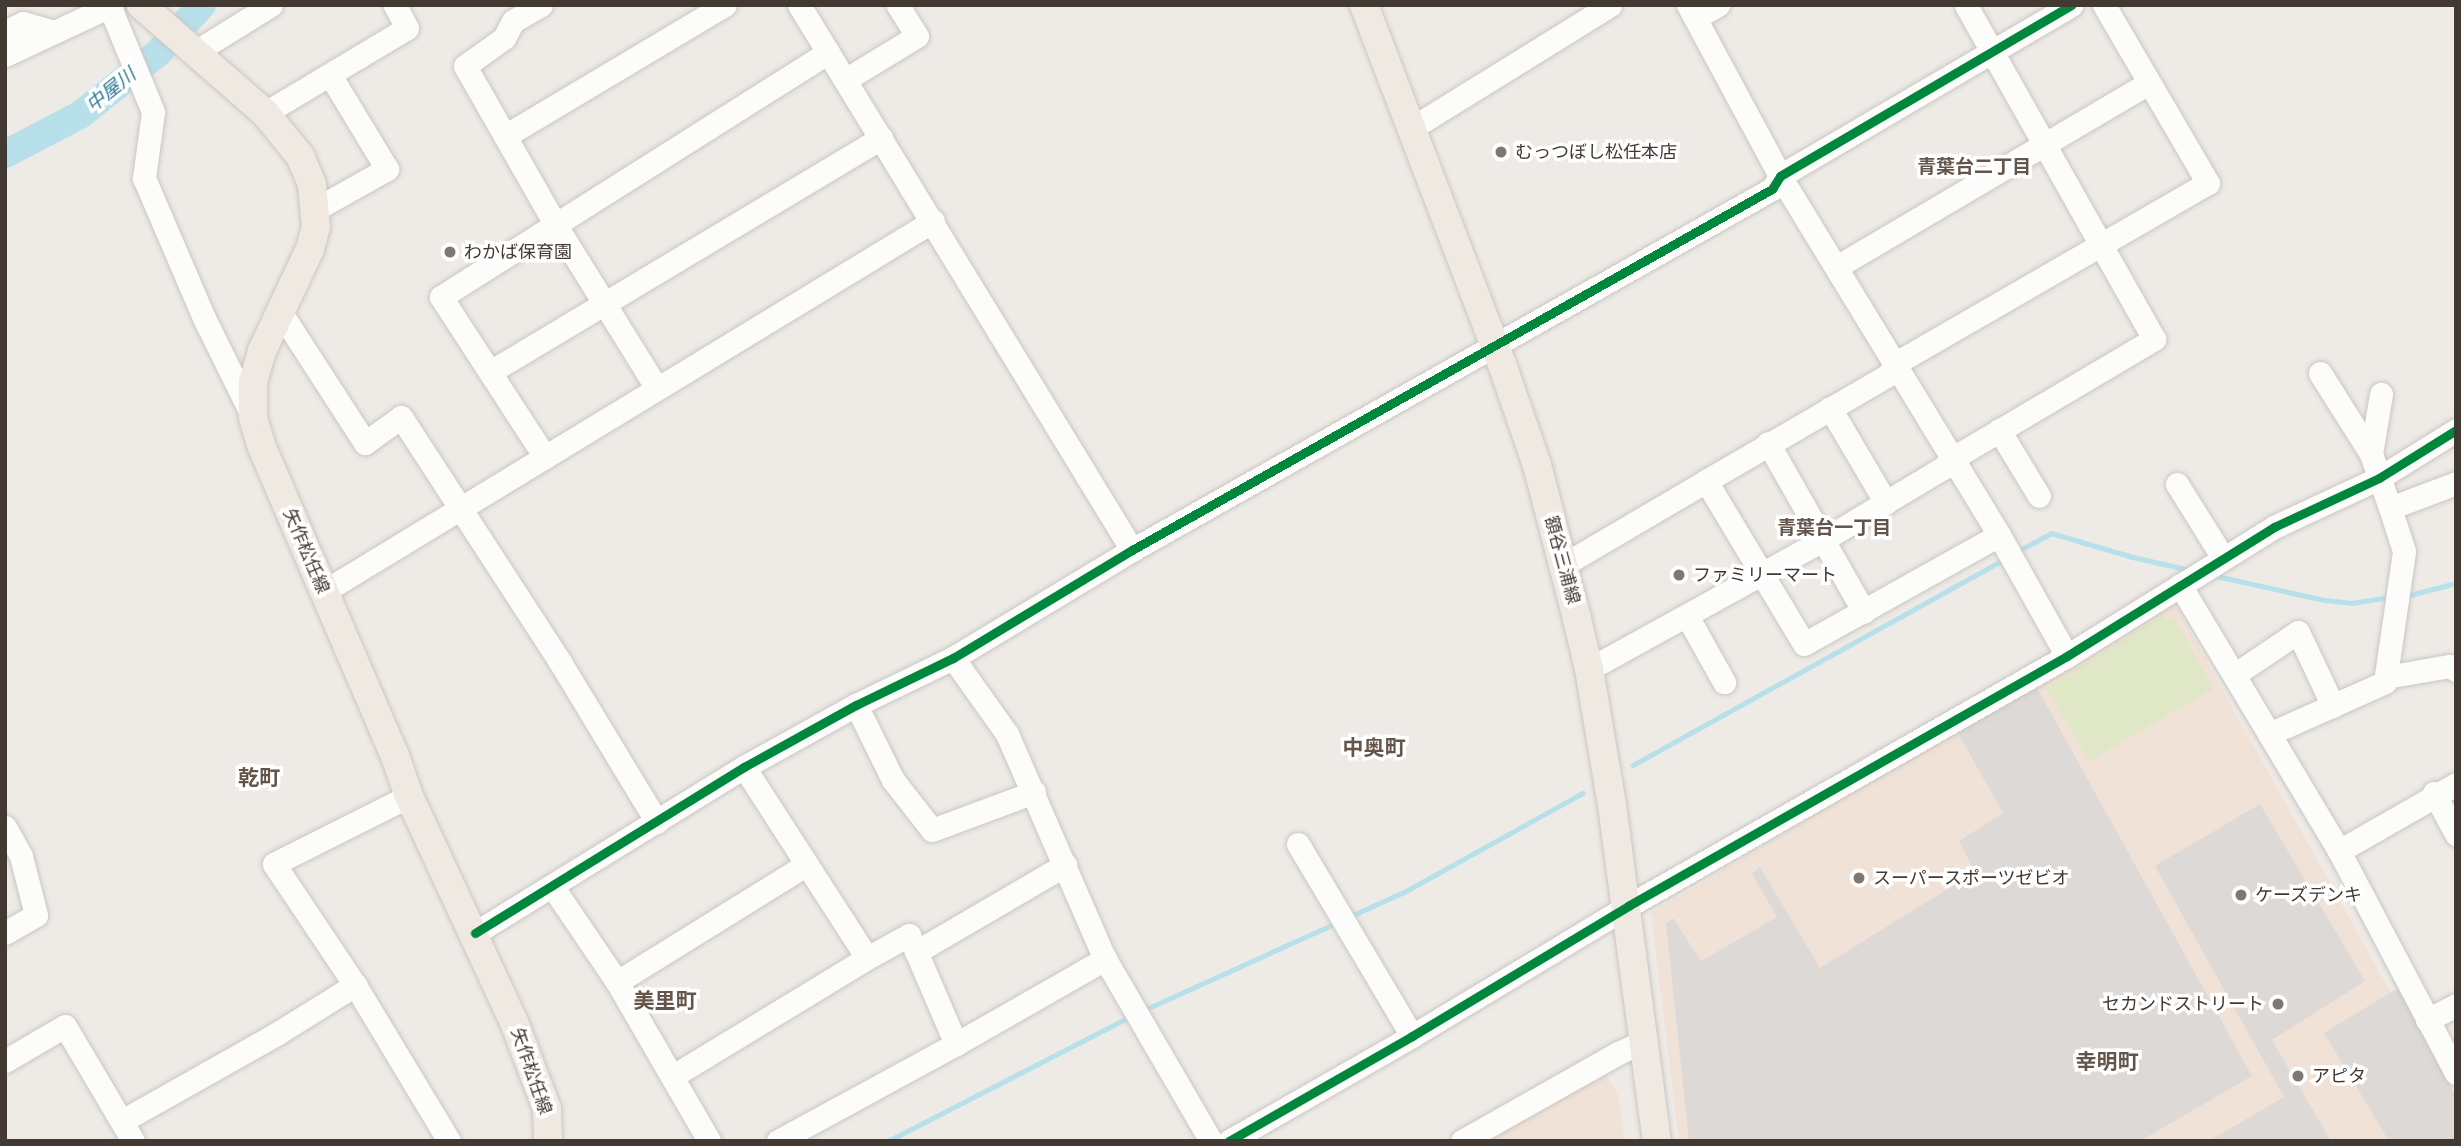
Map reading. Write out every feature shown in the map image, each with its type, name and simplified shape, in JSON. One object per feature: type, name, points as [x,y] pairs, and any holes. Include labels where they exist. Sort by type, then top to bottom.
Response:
[{"type":"main road","name":"矢作松任線","points":[[141,5],[265,113],[300,156],[312,184],[316,227],[310,249],[262,351],[253,382],[253,418],[261,445],[395,756],[409,796],[475,933],[514,1022],[547,1109],[548,1141]]},
{"type":"main road","name":"額谷三浦線","points":[[1364,5],[1494,343],[1536,465],[1590,669],[1628,906],[1657,1141]]},
{"type":"street","points":[[184,43],[271,5]]},
{"type":"street","points":[[265,113],[407,28],[395,5]]},
{"type":"street","points":[[541,5],[513,22],[504,38],[466,66],[555,224],[656,387]]},
{"type":"street","points":[[505,136],[724,5]]},
{"type":"street","points":[[800,5],[1132,550]]},
{"type":"street","points":[[845,80],[917,36],[898,5]]},
{"type":"street","points":[[1412,128],[1611,5]]},
{"type":"street","points":[[1717,5],[1692,11],[1780,176],[1838,266],[1953,458],[2067,656]]},
{"type":"street","points":[[1590,669],[1823,540],[1943,468],[1953,458],[1999,430],[2154,339],[2098,246],[1966,5]]},
{"type":"street","points":[[475,933],[744,767],[856,705],[953,659],[1132,550],[1772,188],[1780,176],[2072,5]]},
{"type":"street","points":[[1563,565],[1888,375],[1896,363],[2208,183],[2104,5]]},
{"type":"street","points":[[5,55],[110,6],[153,112],[144,178],[204,318],[253,418]]},
{"type":"street","points":[[5,32],[23,23],[54,32]]},
{"type":"street","points":[[545,457],[441,297],[828,52]]},
{"type":"street","points":[[314,210],[387,169],[330,75]]},
{"type":"street","points":[[1838,266],[2149,83]]},
{"type":"street","points":[[490,372],[881,138]]},
{"type":"street","points":[[323,592],[656,387],[933,221]]},
{"type":"street","points":[[281,313],[365,443],[401,417],[560,662],[657,822]]},
{"type":"street","points":[[2269,734],[2385,682],[2404,551],[2371,454],[2320,373]]},
{"type":"street","points":[[2371,454],[2381,394]]},
{"type":"street","points":[[1830,408],[1886,503]]},
{"type":"street","points":[[1999,430],[2039,496]]},
{"type":"street","points":[[1229,1141],[1412,1036],[1628,906],[2067,656],[2274,527],[2379,478],[2456,430]]},
{"type":"street","points":[[1768,443],[1864,612]]},
{"type":"street","points":[[1706,481],[1804,644],[1864,612],[2006,547]]},
{"type":"street","points":[[2390,508],[2456,483]]},
{"type":"street","points":[[2177,484],[2200,572],[2234,675],[2339,851],[2456,1073]]},
{"type":"street","points":[[1687,616],[1724,682]]},
{"type":"street","points":[[2234,675],[2304,627],[2333,706]]},
{"type":"street","points":[[953,659],[1007,734],[1105,959],[1211,1141]]},
{"type":"street","points":[[2386,677],[2450,666],[2456,670]]},
{"type":"street","points":[[856,705],[893,780],[932,830],[1034,792]]},
{"type":"street","points":[[744,767],[867,958]]},
{"type":"street","points":[[2339,851],[2434,793],[2456,784]]},
{"type":"street","points":[[2434,793],[2456,834]]},
{"type":"street","points":[[409,796],[274,864],[355,985],[449,1141]]},
{"type":"street","points":[[5,827],[21,856],[36,915],[5,933]]},
{"type":"street","points":[[1298,844],[1412,1036]]},
{"type":"street","points":[[617,982],[806,865]]},
{"type":"street","points":[[916,952],[1065,865]]},
{"type":"street","points":[[552,886],[617,982],[709,1141]]},
{"type":"street","points":[[673,1076],[909,935],[956,1044]]},
{"type":"street","points":[[778,1141],[1105,959]]},
{"type":"street","points":[[5,1061],[65,1027],[127,1131],[355,985]]},
{"type":"street","points":[[2427,1020],[2456,1005]]},
{"type":"street","points":[[1462,1141],[1618,1053],[1645,1041]]},
{"type":"shaded area","points":[[2166,604],[2177,608],[2456,1110],[2456,1141],[1679,1141],[1651,913]]},
{"type":"shaded area","points":[[2036,686],[2252,1076],[2140,1141],[1689,1141],[1666,923],[1673,918],[1701,961],[1777,917],[1752,874],[1760,867],[1820,968],[1975,872],[1959,841],[2003,813],[1956,730]]},
{"type":"shaded area","points":[[2260,804],[2365,981],[2272,1040],[2331,1141],[2209,1141],[2284,1097],[2155,866]]},
{"type":"shaded area","points":[[2398,988],[2456,1096],[2456,1141],[2389,1141],[2324,1033]]},
{"type":"shaded area","points":[[1603,1069],[1619,1097],[1624,1141],[1476,1141]]},
{"type":"green space","points":[[2161,616],[2176,620],[2213,689],[2089,761],[2046,688]]},
{"type":"waterway","name":"中屋川","points":[[5,154],[80,115],[158,53],[202,5]]},
{"type":"waterway","points":[[2016,552],[2051,533],[2190,570]]},
{"type":"waterway","points":[[1633,765],[2006,558]]},
{"type":"waterway","points":[[2212,575],[2325,600],[2352,603],[2383,598]]},
{"type":"waterway","points":[[2410,595],[2456,583]]},
{"type":"waterway","points":[[1349,917],[1406,891],[1583,793]]},
{"type":"waterway","points":[[1142,1011],[1338,922]]},
{"type":"waterway","points":[[888,1141],[1131,1016]]},
{"type":"cycle path","points":[[475,933],[744,767],[856,705],[953,658],[1132,550],[1772,189],[1780,176],[2072,5]]},
{"type":"cycle path","points":[[1229,1141],[1412,1036],[1628,906],[2067,656],[2274,527],[2379,478],[2456,430]]},
{"type":"place","name":"むっつぼし松任本店","points":[[1501,152]]},
{"type":"place","name":"わかば保育園","points":[[450,252]]},
{"type":"place","name":"ファミリーマート","points":[[1679,575]]},
{"type":"place","name":"スーパースポーツゼビオ","points":[[1859,878]]},
{"type":"place","name":"ケーズデンキ","points":[[2241,895]]},
{"type":"place","name":"セカンドストリート","points":[[2278,1004]]},
{"type":"place","name":"アピタ","points":[[2298,1076]]},
{"type":"district","name":"青葉台二丁目","points":[[1974,167]]},
{"type":"district","name":"青葉台一丁目","points":[[1834,528]]},
{"type":"district","name":"中奥町","points":[[1374,748]]},
{"type":"district","name":"乾町","points":[[259,778]]},
{"type":"district","name":"美里町","points":[[665,1001]]},
{"type":"district","name":"幸明町","points":[[2107,1062]]}]
